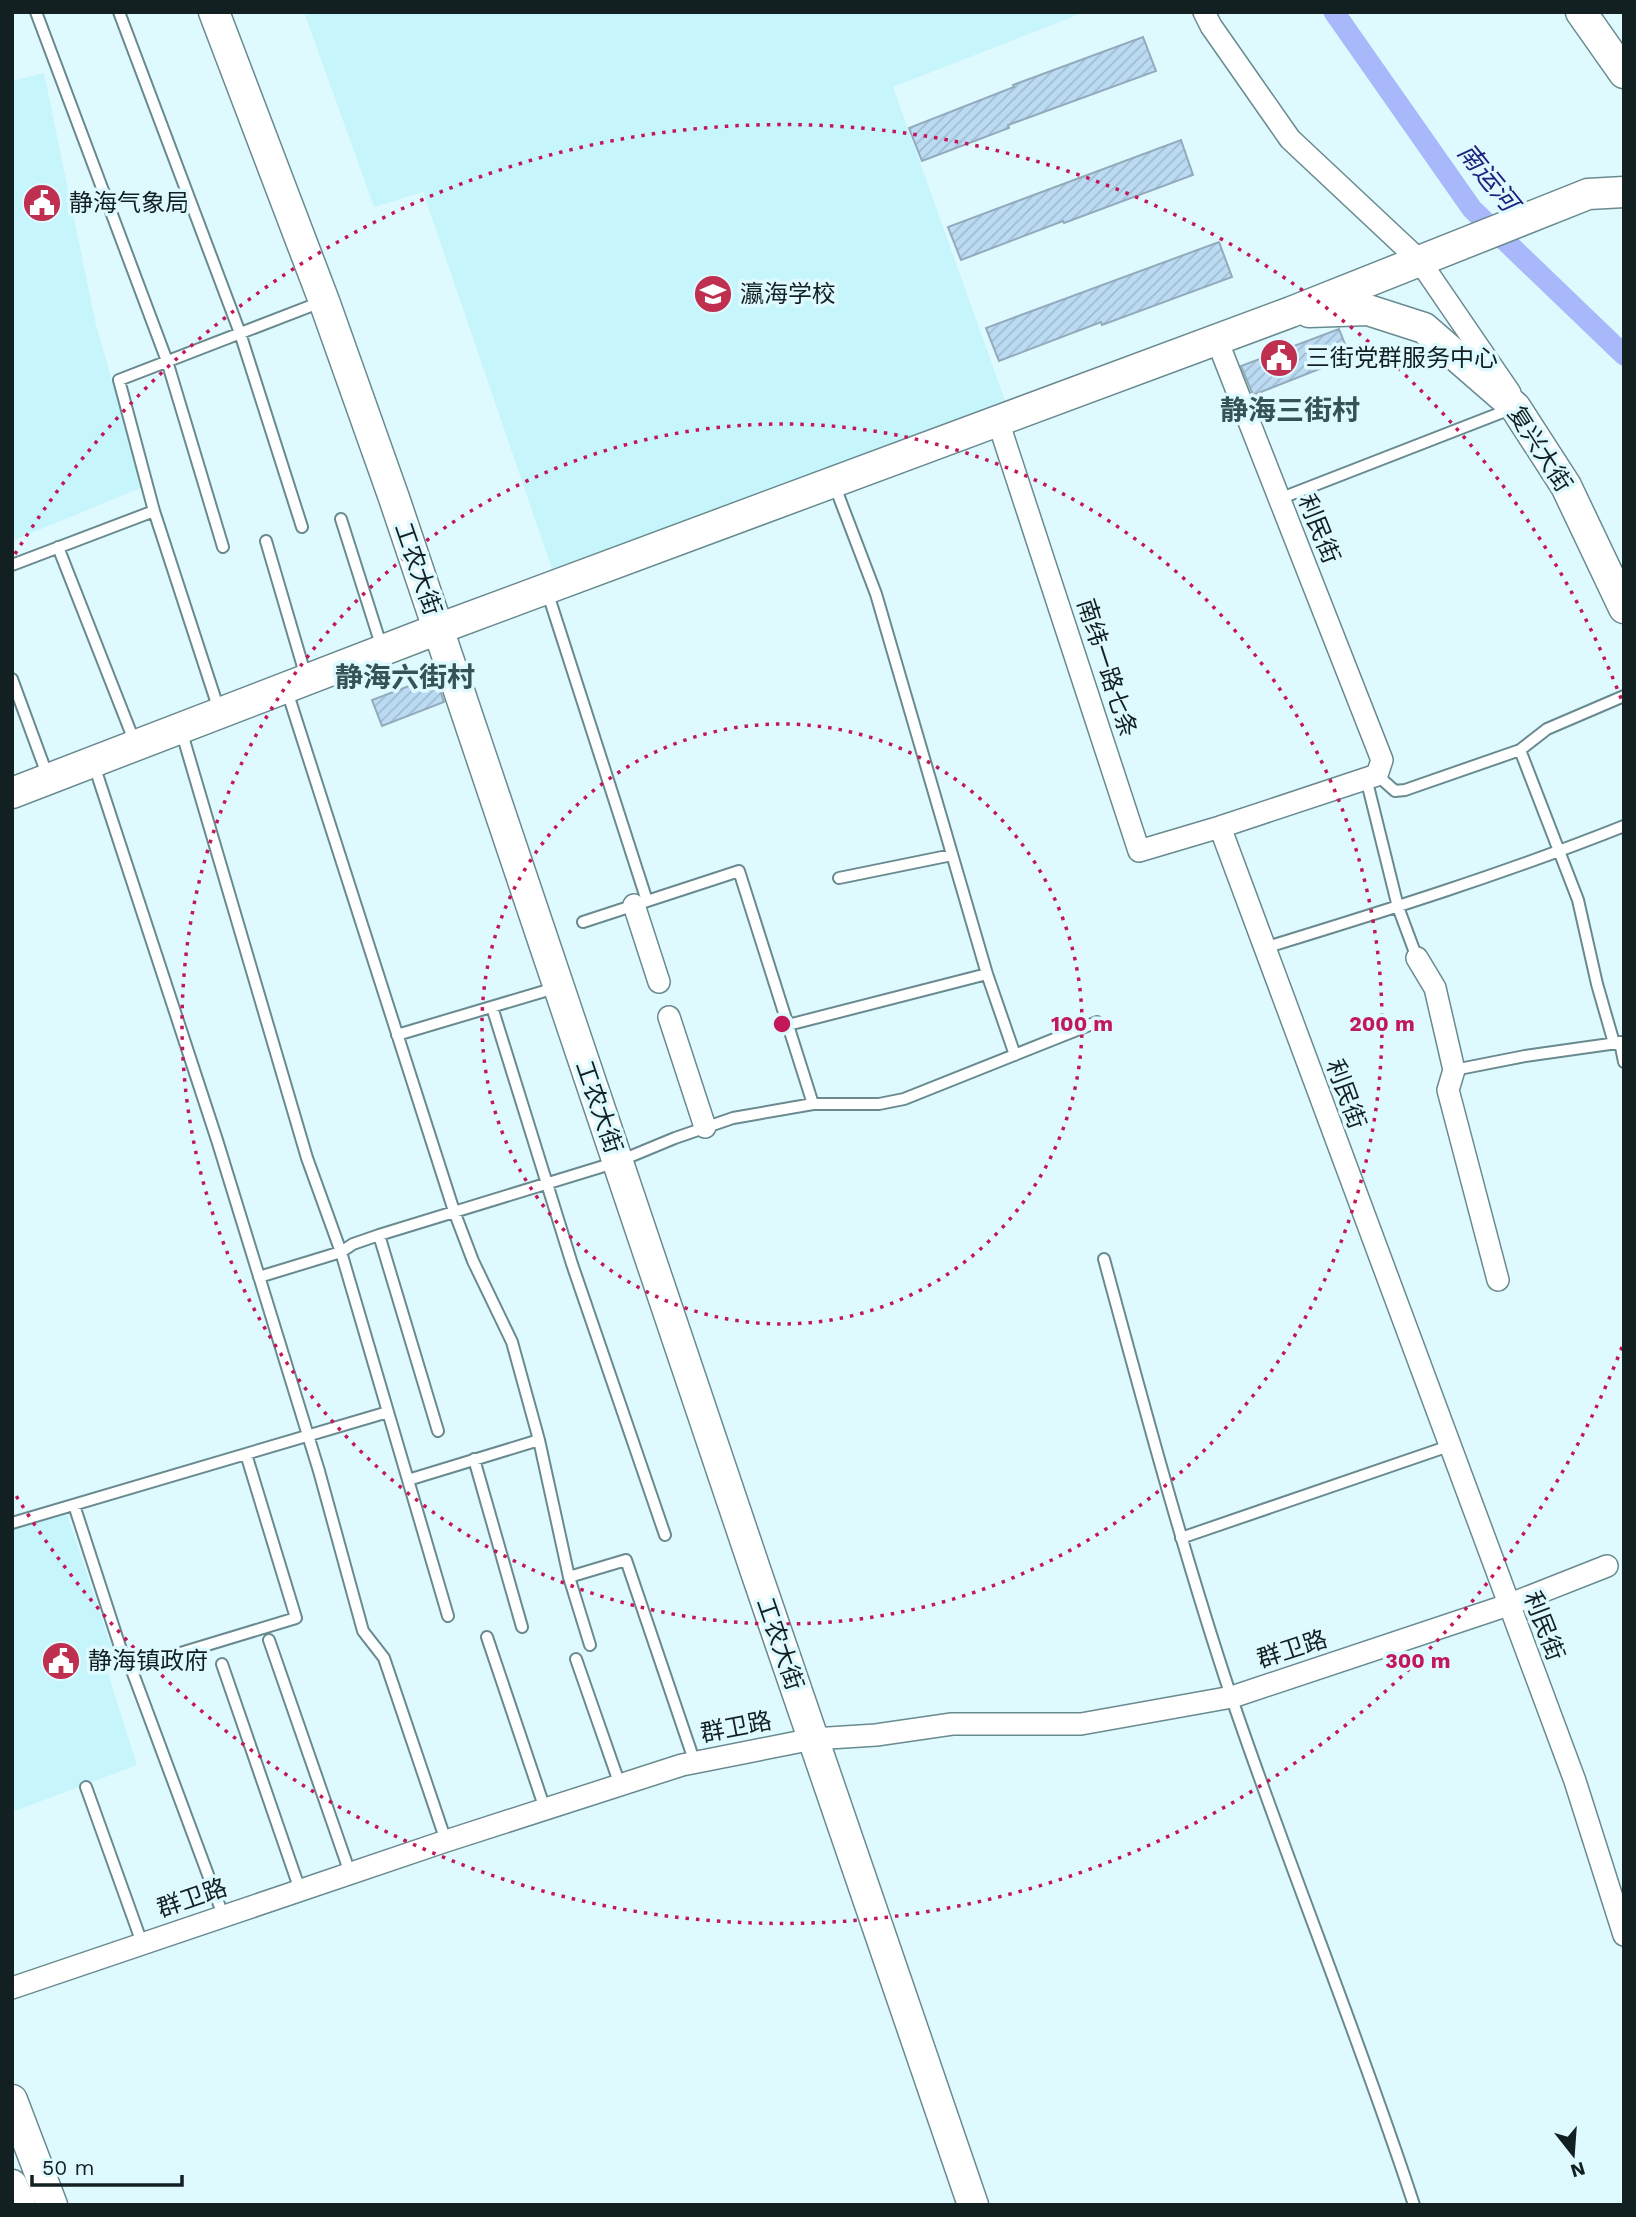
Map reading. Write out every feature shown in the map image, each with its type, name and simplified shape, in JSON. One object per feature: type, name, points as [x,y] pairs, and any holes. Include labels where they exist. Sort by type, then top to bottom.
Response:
[{"type":"street","name":"工农大街","points":[[214,12],[324,301],[438,629],[973,2205]]},
{"type":"street","points":[[1204,12],[1290,139],[1431,256],[1507,387],[1515,407]]},
{"type":"street","points":[[1581,12],[1624,73]]},
{"type":"street","points":[[12,793],[438,629],[1291,312],[1588,194],[1624,192]]},
{"type":"street","name":"复兴大街","points":[[1291,312],[1368,310],[1424,328],[1515,407],[1566,486],[1622,597]]},
{"type":"street","name":"利民街","points":[[1217,340],[1382,760],[1371,776]]},
{"type":"street","name":"南纬一路七条","points":[[998,421],[1139,851],[1220,827]]},
{"type":"street","points":[[1220,827],[1371,776]]},
{"type":"street","name":"利民街","points":[[1220,827],[1575,1781],[1624,1935]]},
{"type":"street","points":[[641,903],[659,982]]},
{"type":"street","points":[[1417,958],[1435,988],[1454,1070],[1448,1090],[1498,1280]]},
{"type":"street","points":[[669,1017],[705,1127]]},
{"type":"street","name":"群卫路","points":[[12,1988],[446,1841],[695,1763],[813,1739],[876,1735],[952,1724],[1081,1724],[1231,1697],[1508,1605],[1607,1566]]},
{"type":"street","points":[[12,2100],[52,2205]]},
{"type":"street","points":[[12,2185],[20,2205]]},
{"type":"lane","points":[[36,12],[167,361],[223,547]]},
{"type":"lane","points":[[119,12],[240,333],[302,527]]},
{"type":"lane","points":[[220,713],[154,511],[119,380],[324,301]]},
{"type":"lane","points":[[1279,499],[1515,407]]},
{"type":"lane","points":[[833,482],[876,594],[987,974],[1015,1055]]},
{"type":"lane","points":[[12,565],[154,511]]},
{"type":"lane","points":[[341,519],[383,651]]},
{"type":"lane","points":[[266,541],[296,684],[397,1035],[454,1211],[473,1261],[512,1342],[539,1440],[569,1577],[590,1645]]},
{"type":"lane","points":[[58,547],[136,746]]},
{"type":"lane","points":[[546,589],[641,903]]},
{"type":"lane","points":[[12,679],[49,779]]},
{"type":"lane","points":[[1371,776],[1395,790],[1405,790],[1520,750],[1547,729],[1624,696]]},
{"type":"lane","points":[[180,729],[307,1157],[341,1252],[448,1615]]},
{"type":"lane","points":[[1520,750],[1578,900],[1597,984],[1624,1062]]},
{"type":"lane","points":[[93,763],[217,1140],[308,1436],[363,1631],[384,1658],[446,1841]]},
{"type":"lane","points":[[1371,776],[1398,907],[1417,958]]},
{"type":"lane","points":[[1264,948],[1398,907],[1624,827]]},
{"type":"lane","points":[[839,878],[952,855]]},
{"type":"lane","points":[[583,922],[739,871],[813,1104]]},
{"type":"lane","points":[[788,1025],[987,974]]},
{"type":"lane","points":[[397,1035],[558,987]]},
{"type":"lane","points":[[492,1007],[572,1264],[665,1535]]},
{"type":"lane","points":[[259,1278],[341,1252],[353,1244],[379,1235],[617,1162],[733,1118],[813,1104],[879,1104],[904,1099],[1097,1022]]},
{"type":"lane","points":[[1454,1070],[1619,1042]]},
{"type":"lane","points":[[379,1235],[438,1431]]},
{"type":"lane","points":[[1104,1259],[1181,1538],[1231,1697],[1299,1891],[1378,2094],[1415,2205]]},
{"type":"lane","points":[[12,1523],[388,1412]]},
{"type":"lane","points":[[408,1480],[539,1440]]},
{"type":"lane","points":[[1181,1538],[1449,1446]]},
{"type":"lane","points":[[131,1668],[296,1618],[246,1454]]},
{"type":"lane","points":[[474,1459],[522,1627]]},
{"type":"lane","points":[[74,1505],[123,1656],[131,1668],[223,1915]]},
{"type":"lane","points":[[569,1577],[626,1560],[695,1763]]},
{"type":"lane","points":[[488,1637],[545,1809]]},
{"type":"lane","points":[[270,1640],[350,1873]]},
{"type":"lane","points":[[576,1659],[620,1785]]},
{"type":"lane","points":[[222,1664],[300,1890]]},
{"type":"lane","points":[[86,1787],[142,1943]]},
{"type":"shaded area","name":"瀛海学校","points":[[304,12],[1085,12],[893,87],[1005,400],[553,572],[423,192],[374,207]]},
{"type":"shaded area","name":"静海气象局","points":[[44,73],[96,325],[143,487],[12,541],[12,81]]},
{"type":"shaded area","name":"静海镇政府","points":[[66,1511],[115,1658],[105,1664],[137,1765],[12,1812],[12,1528]]},
{"type":"building","points":[[1143,37],[1156,71],[1008,125],[1009,128],[922,161],[909,128],[1014,87],[1013,85]]},
{"type":"building","points":[[1181,140],[1193,175],[961,260],[948,227]]},
{"type":"building","points":[[1219,242],[1232,277],[999,361],[986,328]]},
{"type":"building","points":[[1339,329],[1350,357],[1253,395],[1241,366]]},
{"type":"building","points":[[435,676],[444,702],[382,726],[372,700]]},
{"type":"waterway","name":"南运河","points":[[1334,12],[1472,209],[1624,355]]},
{"type":"place","name":"静海气象局","points":[[42,203]]},
{"type":"place","name":"瀛海学校","points":[[713,294]]},
{"type":"place","name":"三街党群服务中心","points":[[1279,358]]},
{"type":"place","name":"静海镇政府","points":[[61,1661]]},
{"type":"district","name":"静海三街村","points":[[1290,410]]},
{"type":"district","name":"静海六街村","points":[[405,677]]}]
